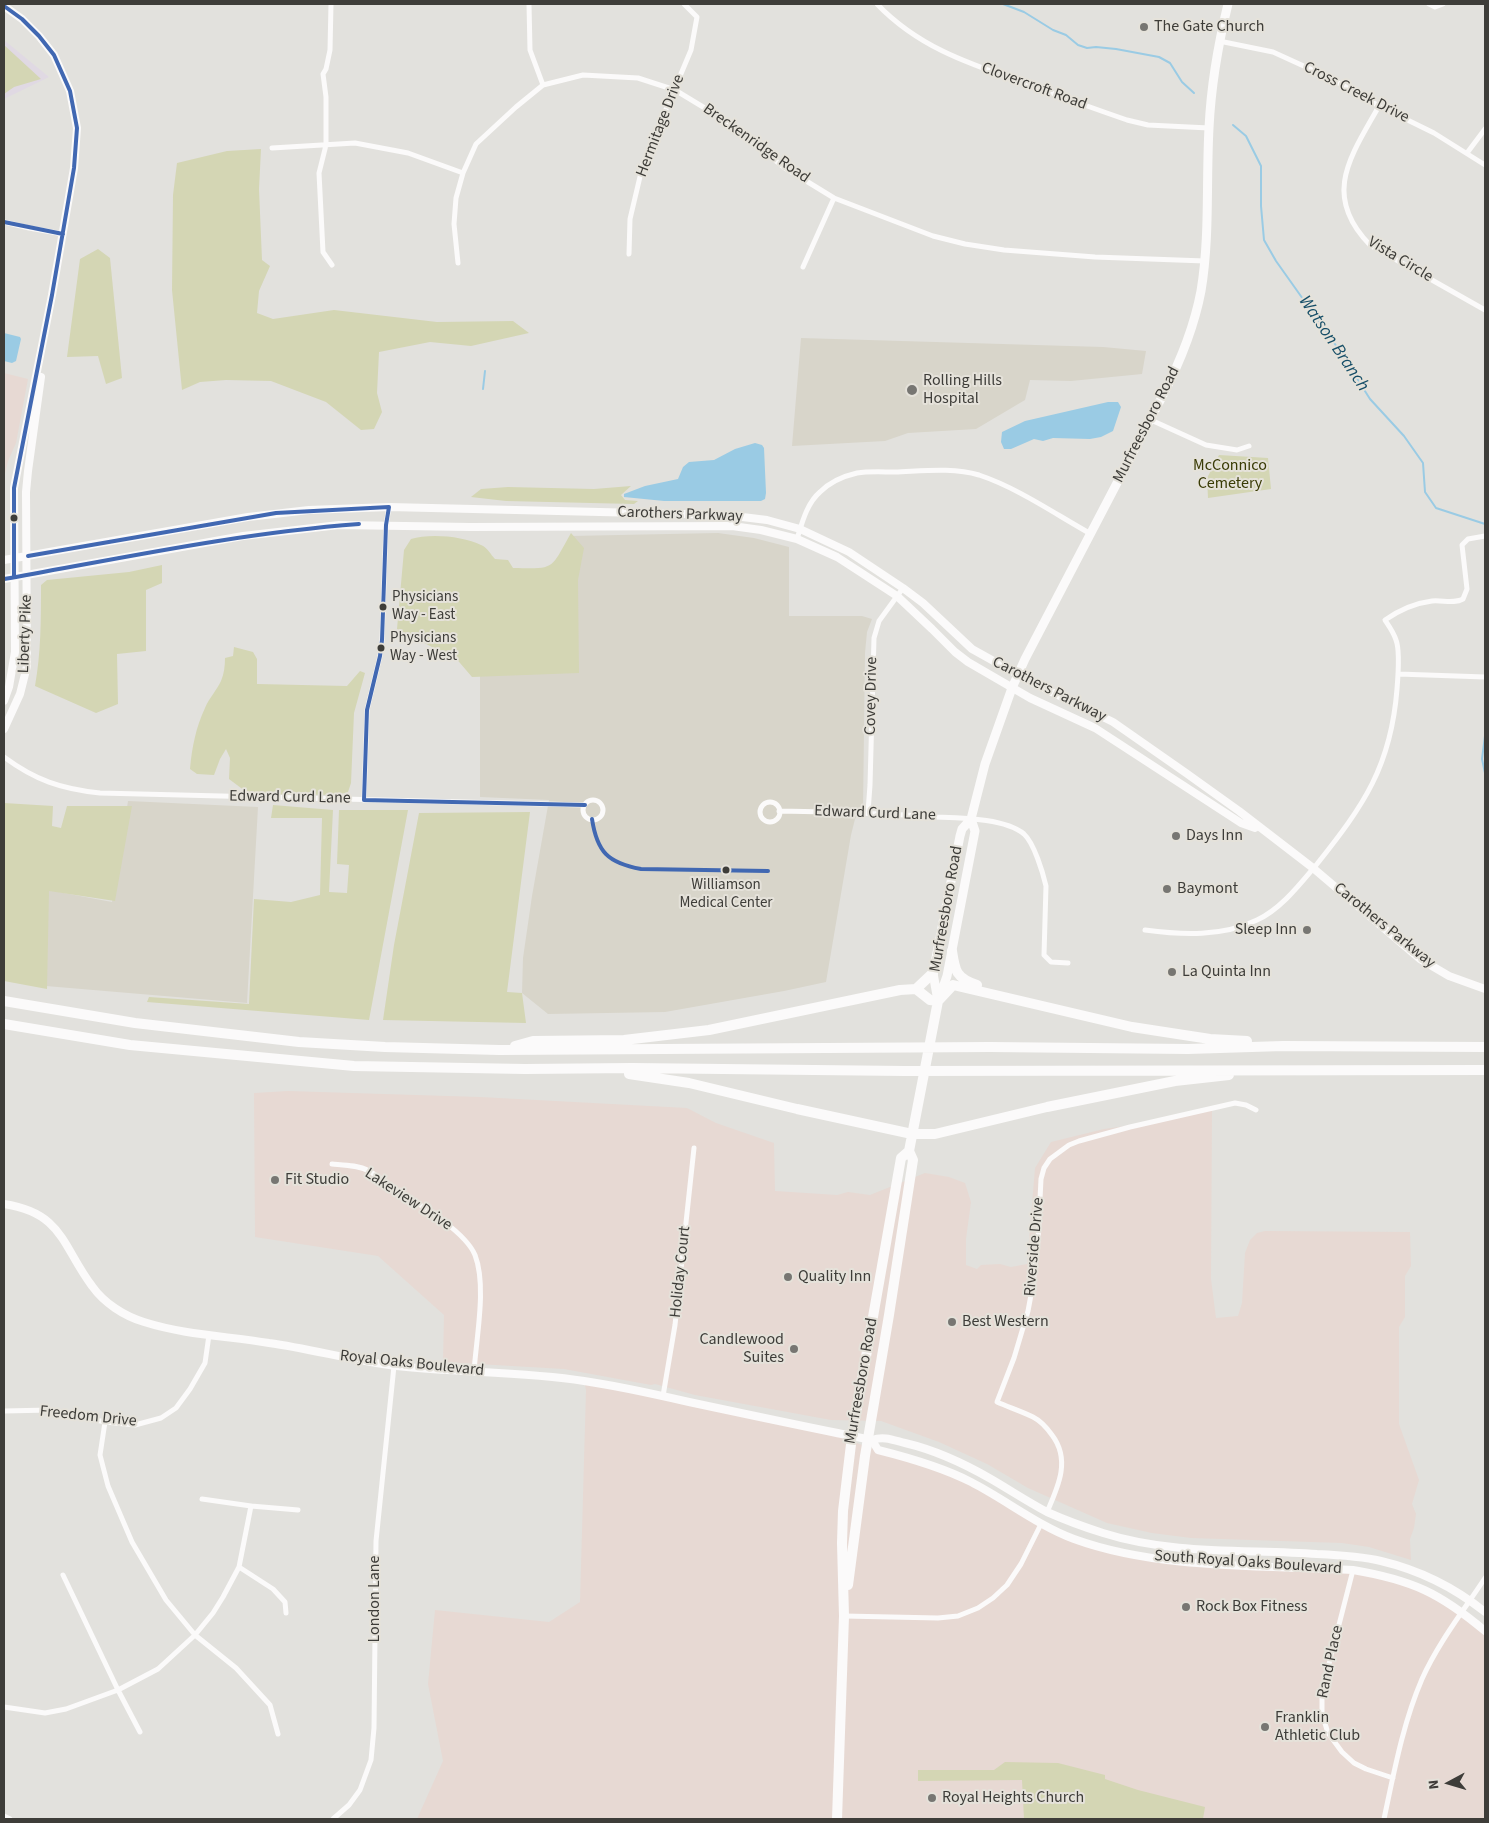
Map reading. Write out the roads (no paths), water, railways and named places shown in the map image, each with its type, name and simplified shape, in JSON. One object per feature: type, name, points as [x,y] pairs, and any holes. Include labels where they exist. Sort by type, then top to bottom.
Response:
[{"type":"highway","points":[[952,951],[955,969],[960,976],[967,982],[980,986],[986,991]]},
{"type":"highway","points":[[499,1050],[534,1042],[624,1040],[709,1030],[900,990],[916,989],[933,973]]},
{"type":"highway","points":[[916,989],[930,1000],[938,1001],[953,985],[986,991],[1132,1027],[1210,1039],[1283,1046]]},
{"type":"highway","points":[[4,1001],[135,1023],[299,1042],[385,1047],[499,1050],[981,1047],[1188,1049],[1283,1046],[1485,1047]]},
{"type":"highway","name":"Murfreesboro Road","points":[[844,1616],[857,1508],[870,1440],[913,1160],[909,1151],[938,1001]]},
{"type":"highway","points":[[4,1024],[130,1045],[354,1066],[896,1071],[1485,1070]]},
{"type":"highway","points":[[525,1069],[589,1074],[633,1074],[689,1082],[797,1109],[912,1134],[935,1134],[1047,1107],[1175,1081],[1276,1069]]},
{"type":"highway","name":"Murfreesboro Road","points":[[838,1819],[844,1616],[843,1511],[852,1436],[901,1158],[909,1151]]},
{"type":"main road","name":"Murfreesboro Road","points":[[938,1001],[933,973],[960,836],[962,829],[970,819],[985,764],[1012,688],[1090,534],[1151,420],[1173,375],[1187,340],[1200,293],[1205,261],[1209,128],[1218,41],[1228,4]]},
{"type":"main road","name":"Liberty Pike","points":[[4,6],[22,19],[54,55],[70,91],[75,112],[77,149],[52,296],[14,488],[15,652],[9,687],[4,701]]},
{"type":"main road","name":"Liberty Pike","points":[[4,729],[20,694],[27,666],[28,471],[52,296]]},
{"type":"main road","name":"Carothers Parkway","points":[[4,560],[276,513],[385,507],[726,515],[768,520],[800,529],[849,552],[903,588],[923,603],[972,648],[1018,674],[1113,722],[1239,811],[1313,868],[1420,959],[1449,976],[1485,989]]},
{"type":"main road","name":"Carothers Parkway","points":[[4,579],[251,535],[339,525],[470,527],[732,526],[761,530],[797,539],[837,557],[897,596],[955,652],[968,662],[1030,698],[1095,728],[1241,823],[1266,832]]},
{"type":"main road","points":[[1152,765],[1159,754]]},
{"type":"main road","name":"Murfreesboro Road","points":[[938,1001],[947,976],[975,831],[970,819]]},
{"type":"main road","name":"Royal Oaks Boulevard","points":[[4,1204],[28,1210],[46,1220],[58,1230],[101,1297],[121,1312],[142,1322],[168,1329],[270,1343],[394,1366],[535,1375],[584,1381],[870,1440]]},
{"type":"main road","name":"South Royal Oaks Boulevard","points":[[1485,1612],[1470,1600],[1423,1575],[1380,1560],[1353,1556],[1181,1548],[1152,1545],[1105,1534],[1047,1512],[990,1478],[934,1452],[881,1437],[870,1440],[878,1450],[932,1465],[971,1482],[1041,1524],[1075,1539],[1134,1555],[1197,1563],[1353,1570],[1401,1580],[1440,1597],[1463,1612],[1485,1631]]},
{"type":"main road","points":[[1041,1524],[1047,1512]]},
{"type":"street","points":[[331,4],[330,50],[323,74],[326,97],[326,145],[320,173],[320,187],[323,252],[332,266]]},
{"type":"street","points":[[529,4],[530,50],[543,85]]},
{"type":"street","name":"Hermitage Drive","points":[[629,254],[630,219],[643,164],[691,50],[697,17],[684,4]]},
{"type":"street","name":"Clovercroft Road","points":[[876,4],[921,41],[951,56],[982,68],[1127,120],[1148,125],[1209,128]]},
{"type":"street","points":[[1429,4],[1436,7],[1443,4]]},
{"type":"street","name":"Cross Creek Drive","points":[[1218,41],[1273,52],[1330,78],[1379,106],[1434,133],[1485,165]]},
{"type":"street","name":"Breckenridge Road","points":[[458,263],[454,224],[456,198],[463,173],[476,144],[543,85],[583,75],[638,78],[674,90],[713,112],[785,168],[834,198],[933,236],[965,244],[1004,250],[1095,257],[1205,261]]},
{"type":"street","name":"Vista Circle","points":[[1379,106],[1354,150],[1346,169],[1344,188],[1347,212],[1357,232],[1370,245],[1485,310]]},
{"type":"street","points":[[1467,153],[1485,129]]},
{"type":"street","points":[[272,148],[355,144],[408,153],[463,173]]},
{"type":"street","points":[[803,267],[834,198]]},
{"type":"street","points":[[4,222],[63,234]]},
{"type":"street","points":[[1151,420],[1206,445],[1237,450],[1249,446]]},
{"type":"street","points":[[797,539],[810,503],[819,493],[838,479],[858,473],[938,471],[956,471],[977,475],[995,482],[1090,534]]},
{"type":"street","points":[[364,800],[367,710],[382,640],[385,507]]},
{"type":"street","points":[[1145,930],[1189,934],[1216,932],[1256,921],[1286,899],[1313,868],[1355,814],[1375,780],[1387,751],[1395,713],[1398,674],[1397,641],[1385,620],[1396,612],[1432,601],[1457,602],[1464,599],[1467,589],[1462,545],[1468,539],[1485,536]]},
{"type":"street","name":"Covey Drive","points":[[868,812],[874,638],[879,621],[903,588]]},
{"type":"street","points":[[1398,674],[1485,677]]},
{"type":"street","name":"Edward Curd Lane","points":[[4,757],[22,771],[42,781],[78,791],[118,794],[585,805]]},
{"type":"street","name":"Edward Curd Lane","points":[[779,811],[868,812],[970,819],[1007,826],[1025,835],[1037,858],[1046,886],[1044,955],[1052,962],[1068,963]]},
{"type":"street","name":"Riverside Drive","points":[[1047,1512],[1061,1478],[1063,1460],[1060,1447],[1045,1426],[1034,1417],[997,1402],[1014,1358],[1028,1311],[1038,1240],[1041,1179],[1044,1168],[1050,1159],[1060,1151],[1079,1141],[1130,1127],[1235,1104],[1246,1105],[1256,1110]]},
{"type":"street","name":"Holiday Court","points":[[663,1396],[675,1327],[694,1148]]},
{"type":"street","name":"Lakeview Drive","points":[[332,1164],[352,1166],[368,1171],[413,1200],[456,1232],[474,1254],[480,1275],[480,1289],[474,1372]]},
{"type":"street","name":"Freedom Drive","points":[[4,1411],[50,1410],[105,1422],[135,1425],[161,1418],[176,1408],[190,1389],[205,1363],[209,1335]]},
{"type":"street","name":"London Lane","points":[[333,1819],[349,1805],[360,1790],[371,1760],[374,1728],[376,1541],[394,1366]]},
{"type":"street","points":[[105,1422],[100,1455],[108,1486],[132,1542],[166,1600],[195,1635],[236,1668],[270,1704],[278,1734]]},
{"type":"street","points":[[202,1499],[298,1510]]},
{"type":"street","points":[[4,1707],[45,1713],[66,1709],[118,1690],[158,1669],[195,1635],[213,1613],[239,1567],[251,1506]]},
{"type":"street","points":[[844,1616],[938,1618],[958,1616],[978,1608],[1007,1585],[1021,1564],[1041,1524]]},
{"type":"street","points":[[239,1567],[273,1589],[285,1602],[286,1612]]},
{"type":"street","name":"Rand Place","points":[[1353,1570],[1322,1691],[1322,1714],[1328,1733],[1342,1752],[1354,1762],[1393,1778]]},
{"type":"street","points":[[64,1575],[118,1690],[140,1732]]},
{"type":"street","points":[[1384,1819],[1411,1706],[1441,1644],[1485,1578]]},
{"type":"street","points":[[4,1816],[10,1819]]},
{"type":"water","points":[[4,333],[20,337],[21,339],[16,361],[12,363],[4,361]]},
{"type":"water","points":[[1108,402],[1118,402],[1121,407],[1113,431],[1101,437],[1090,439],[1053,438],[1043,441],[1034,439],[1011,449],[1004,449],[1001,442],[1002,432],[1025,421]]},
{"type":"water","points":[[755,443],[762,445],[764,448],[766,493],[765,499],[761,501],[664,501],[624,497],[624,494],[645,486],[678,479],[683,467],[689,462],[714,460],[735,449]]},
{"type":"waterway","name":"Watson Branch","points":[[1003,4],[1024,12],[1053,30],[1066,35],[1078,45],[1087,48],[1116,49],[1159,57],[1170,63],[1182,82],[1194,93]]},
{"type":"waterway","name":"Watson Branch","points":[[1233,125],[1246,136],[1261,166],[1261,206],[1264,240],[1276,261],[1337,347],[1370,399],[1404,436],[1423,463],[1425,492],[1436,508],[1485,524]]},
{"type":"waterway","points":[[483,389],[485,371]]},
{"type":"waterway","name":"Watson Branch","points":[[1485,736],[1482,759],[1485,773]]},
{"type":"place","name":"The Gate Church","points":[[1144,27]]},
{"type":"place","name":"Rolling Hills Hospital","points":[[912,390]]},
{"type":"place","name":"Physicians Way - East","points":[[383,607]]},
{"type":"place","name":"Physicians Way - West","points":[[381,648]]},
{"type":"place","name":"Days Inn","points":[[1176,836]]},
{"type":"place","name":"Williamson Medical Center","points":[[726,870]]},
{"type":"place","name":"Baymont","points":[[1167,889]]},
{"type":"place","name":"Sleep Inn","points":[[1307,930]]},
{"type":"place","name":"La Quinta Inn","points":[[1172,972]]},
{"type":"place","name":"Fit Studio","points":[[275,1180]]},
{"type":"place","name":"Quality Inn","points":[[788,1277]]},
{"type":"place","name":"Best Western","points":[[952,1322]]},
{"type":"place","name":"Candlewood Suites","points":[[794,1349]]},
{"type":"place","name":"Rock Box Fitness","points":[[1186,1607]]},
{"type":"place","name":"Franklin Athletic Club","points":[[1265,1727]]},
{"type":"place","name":"Royal Heights Church","points":[[932,1798]]},
{"type":"park label","name":"McConnico Cemetery","points":[[1230,475]]}]
